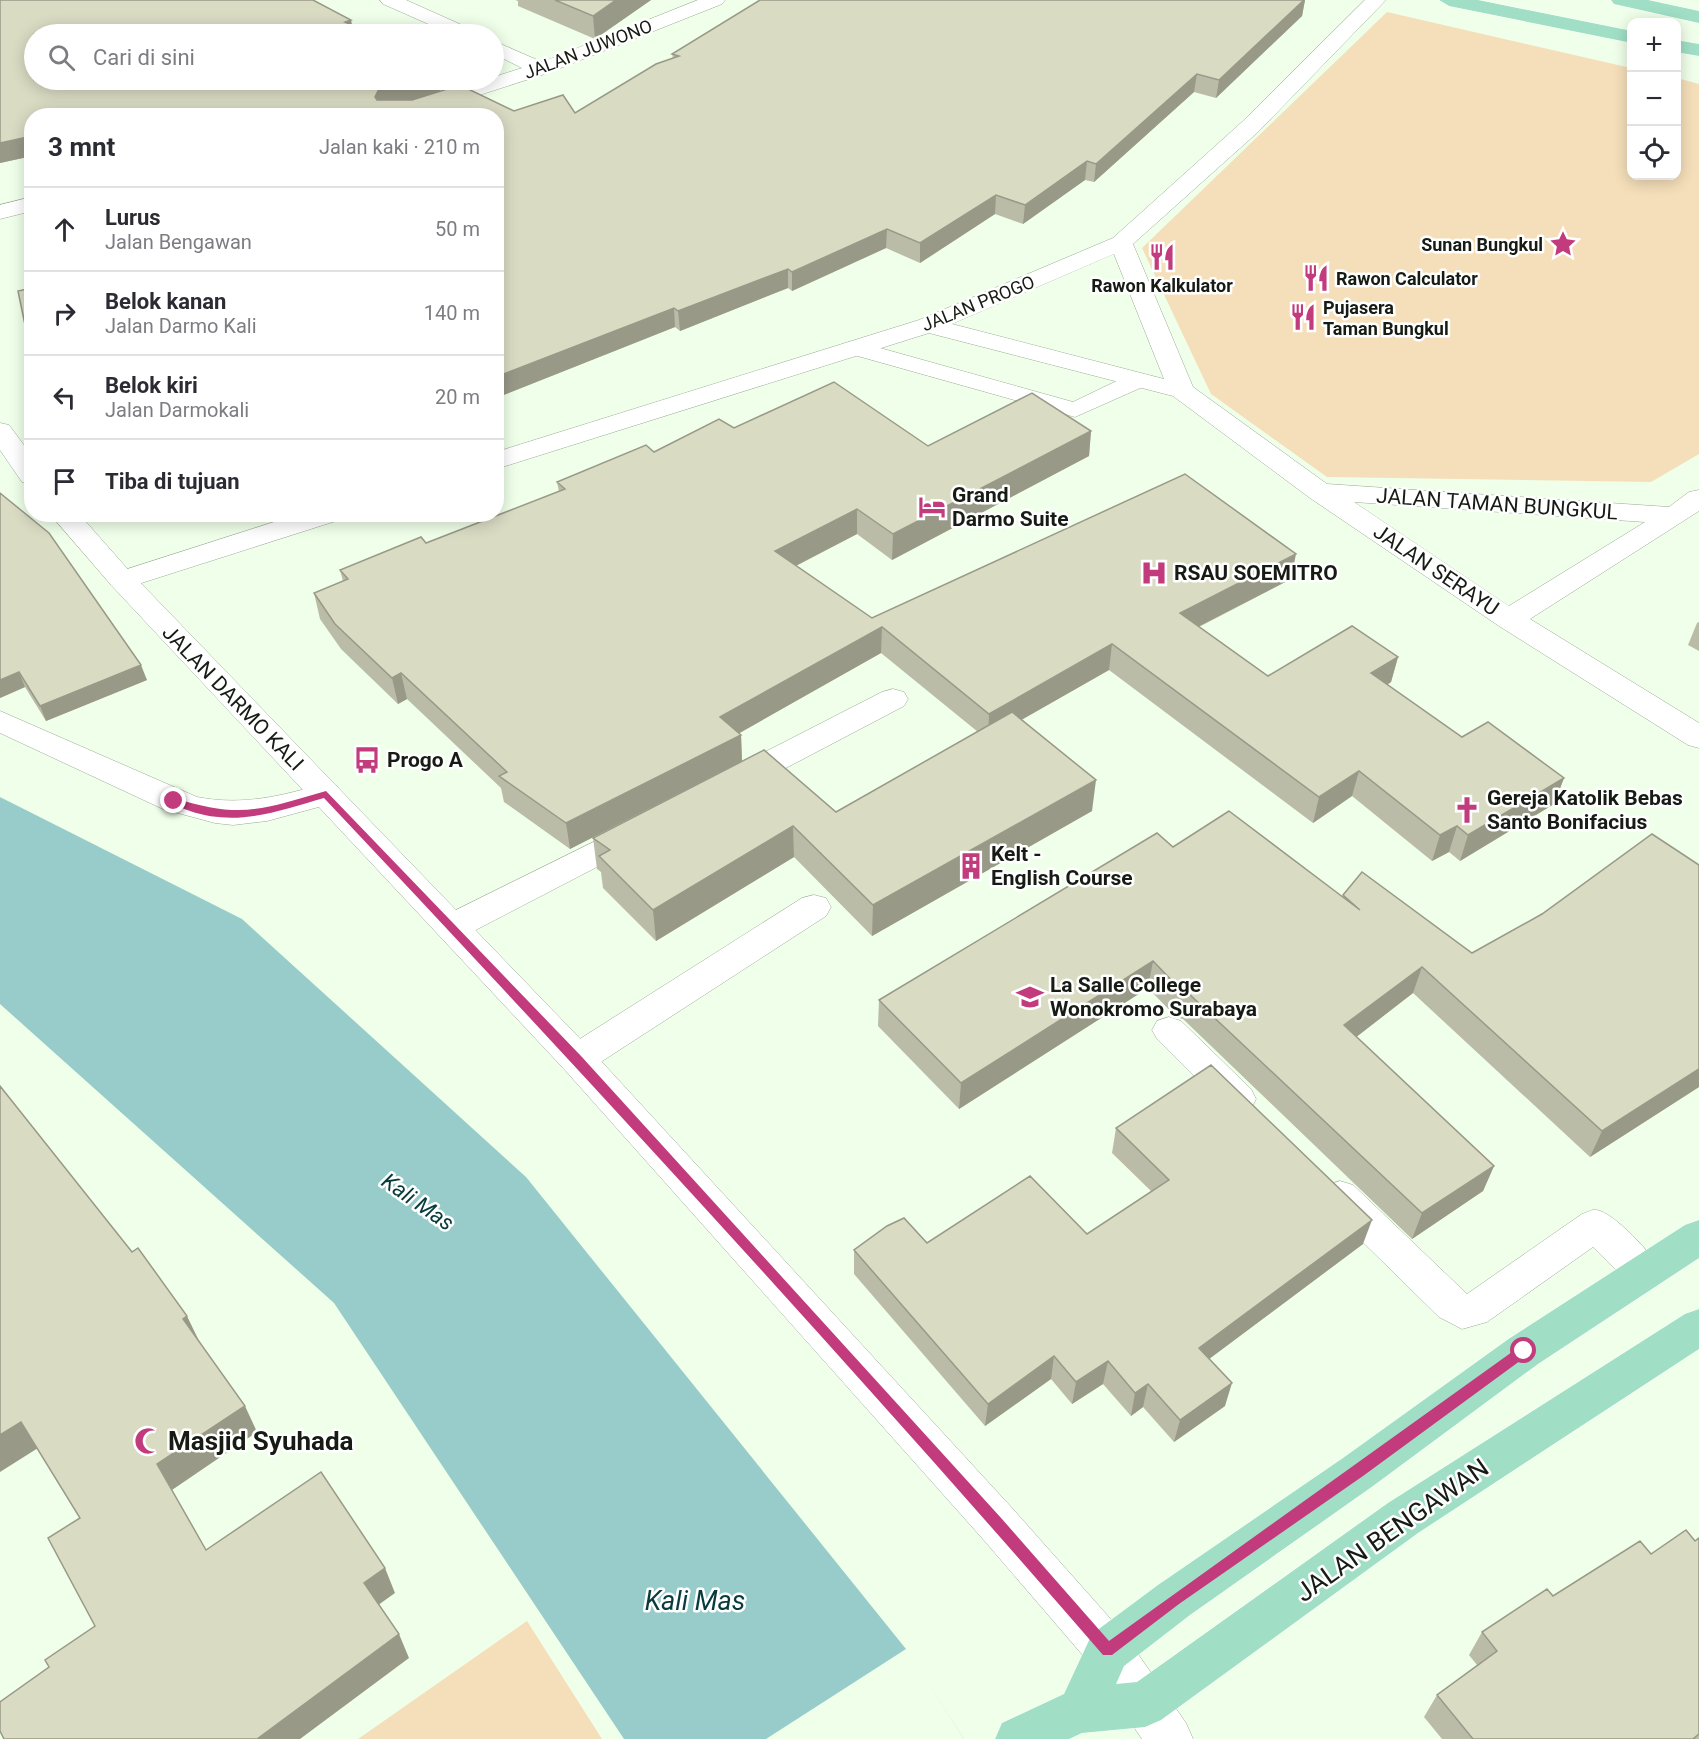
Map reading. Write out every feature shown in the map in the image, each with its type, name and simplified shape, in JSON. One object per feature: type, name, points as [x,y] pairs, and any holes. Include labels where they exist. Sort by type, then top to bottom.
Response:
[{"type":"main road","points":[[1449,0],[1627,36]]},
{"type":"main road","points":[[1621,0],[1699,17]]},
{"type":"main road","points":[[1681,47],[1699,50]]},
{"type":"main road","points":[[1080,1710],[1108,1650],[1174,1600],[1358,1472],[1524,1351],[1699,1237]]},
{"type":"main road","name":"JALAN BENGAWAN","points":[[1158,1721],[1403,1518],[1699,1327]]},
{"type":"main road","points":[[1018,1739],[1080,1710],[1158,1721]]},
{"type":"street","points":[[390,0],[444,24]]},
{"type":"street","name":"JALAN JUWONO","points":[[504,81],[541,69],[715,0]]},
{"type":"street","name":"JALAN PROGO","points":[[504,458],[928,325],[1121,243],[1250,127],[1376,0]]},
{"type":"street","points":[[504,52],[541,69]]},
{"type":"street","name":"JALAN JUWONO","points":[[416,108],[474,90]]},
{"type":"street","points":[[0,212],[24,206]]},
{"type":"street","points":[[1121,243],[1182,391]]},
{"type":"street","name":"JALAN SERAYU","points":[[928,325],[1182,391],[1320,492],[1509,619],[1699,736]]},
{"type":"street","points":[[0,431],[24,465]]},
{"type":"street","name":"JALAN TAMAN BUNGKUL","points":[[1320,492],[1675,516]]},
{"type":"street","name":"JALAN TAMAN BUNGKUL","points":[[1509,619],[1675,516],[1699,498]]},
{"type":"street","name":"JALAN DARMO KALI","points":[[70,522],[122,580],[454,926],[577,1059],[997,1523],[1108,1650],[1158,1721]]},
{"type":"street","points":[[122,580],[304,522]]},
{"type":"street","points":[[714,792],[894,699]]},
{"type":"street","points":[[0,722],[201,811],[230,815],[260,813],[326,794]]},
{"type":"street","points":[[454,926],[662,819]]},
{"type":"street","points":[[577,1059],[814,907]]},
{"type":"lane","points":[[855,348],[1075,410],[1138,380]]},
{"type":"lane","points":[[1169,1030],[1263,1122]]},
{"type":"lane","points":[[1315,1172],[1452,1305],[1462,1312],[1474,1310],[1595,1225],[1643,1272]]},
{"type":"shaded area","points":[[1387,12],[1627,67],[1627,180],[1681,180],[1681,79],[1699,84],[1699,454],[1651,482],[1327,477],[1211,394],[1142,248]]},
{"type":"shaded area","points":[[527,1621],[602,1739],[358,1739]]},
{"type":"water","name":"Kali Mas","points":[[0,797],[242,919],[526,1177],[906,1649],[964,1739],[624,1739],[334,1303],[0,1004]]},
{"type":"pier","points":[[906,1649],[964,1739],[766,1739]]},
{"type":"building","points":[[0,0],[313,0],[351,20],[345,22],[350,24],[24,24],[24,90],[381,90],[378,91],[375,97],[377,100],[412,100],[444,90],[470,90],[514,111],[563,95],[575,113],[656,64],[679,56],[672,54],[760,0],[1304,0],[1219,80],[1197,74],[1096,164],[1087,161],[1025,205],[996,195],[920,243],[887,229],[792,272],[788,269],[678,311],[674,308],[504,374],[504,108],[24,108],[24,138],[0,143]]},
{"type":"building","points":[[555,0],[616,0],[593,16]]},
{"type":"building","points":[[24,290],[24,320],[18,291]]},
{"type":"building","points":[[834,382],[928,446],[1032,393],[1091,431],[893,534],[857,509],[775,551],[872,618],[1185,474],[1296,554],[1180,613],[1268,676],[1352,626],[1398,657],[1371,673],[1462,737],[1488,722],[1564,778],[1468,835],[1457,826],[1440,835],[1359,771],[1319,797],[1112,644],[989,714],[882,627],[720,717],[741,735],[566,823],[499,776],[507,772],[401,673],[392,678],[335,624],[314,593],[348,579],[340,570],[421,537],[426,543],[480,522],[504,522],[504,513],[565,489],[557,482],[646,445],[654,452],[719,419],[734,428]]},
{"type":"building","points":[[0,493],[24,513],[24,522],[36,522],[49,533],[141,665],[40,706],[19,672],[0,680]]},
{"type":"building","points":[[1012,712],[1096,780],[873,905],[793,826],[653,910],[599,856],[610,850],[593,838],[764,750],[836,812]]},
{"type":"building","points":[[1229,811],[1360,910],[1343,895],[1362,872],[1472,953],[1542,914],[1652,834],[1699,865],[1699,1069],[1602,1131],[1422,967],[1344,1025],[1494,1166],[1422,1213],[1188,993],[1181,990],[1153,961],[961,1083],[879,1000],[1157,833],[1173,847]]},
{"type":"building","points":[[1211,1065],[1372,1220],[1199,1348],[1232,1383],[1180,1420],[1148,1384],[1135,1393],[1108,1361],[1076,1382],[1054,1356],[988,1404],[854,1250],[887,1226],[904,1218],[927,1243],[1030,1176],[1087,1234],[1169,1180],[1116,1128]]},
{"type":"building","points":[[0,1086],[132,1252],[138,1248],[187,1316],[183,1319],[245,1406],[157,1464],[206,1550],[321,1472],[385,1568],[364,1583],[399,1634],[257,1739],[4,1739],[0,1731],[0,1702],[49,1667],[45,1660],[95,1626],[48,1538],[80,1518],[21,1422],[0,1435]]},
{"type":"building","points":[[1686,1530],[1695,1541],[1699,1538],[1699,1734],[1695,1739],[1473,1739],[1437,1695],[1497,1651],[1482,1632],[1547,1589],[1553,1596],[1640,1541],[1651,1554]]},
{"type":"place","name":"Sunan Bungkul","points":[[1563,244]]},
{"type":"place","name":"Rawon Kalkulator","points":[[1162,257]]},
{"type":"place","name":"Rawon Calculator","points":[[1316,278]]},
{"type":"place","name":"Pujasera Taman Bungkul","points":[[1303,317]]},
{"type":"place","name":"Grand Darmo Suite","points":[[932,507]]},
{"type":"place","name":"RSAU SOEMITRO","points":[[1154,573]]},
{"type":"place","name":"Progo A","points":[[367,760]]},
{"type":"place","name":"Gereja Katolik Bebas Santo Bonifacius","points":[[1467,810]]},
{"type":"place","name":"Kelt - English Course","points":[[971,866]]},
{"type":"place","name":"La Salle College Wonokromo Surabaya","points":[[1030,997]]},
{"type":"place","name":"Masjid Syuhada","points":[[148,1441]]},
{"type":"route","points":[[174,801],[201,811],[230,815],[260,813],[326,794],[454,926],[577,1059],[997,1523],[1108,1650],[1174,1600],[1358,1472],[1524,1351]]}]
